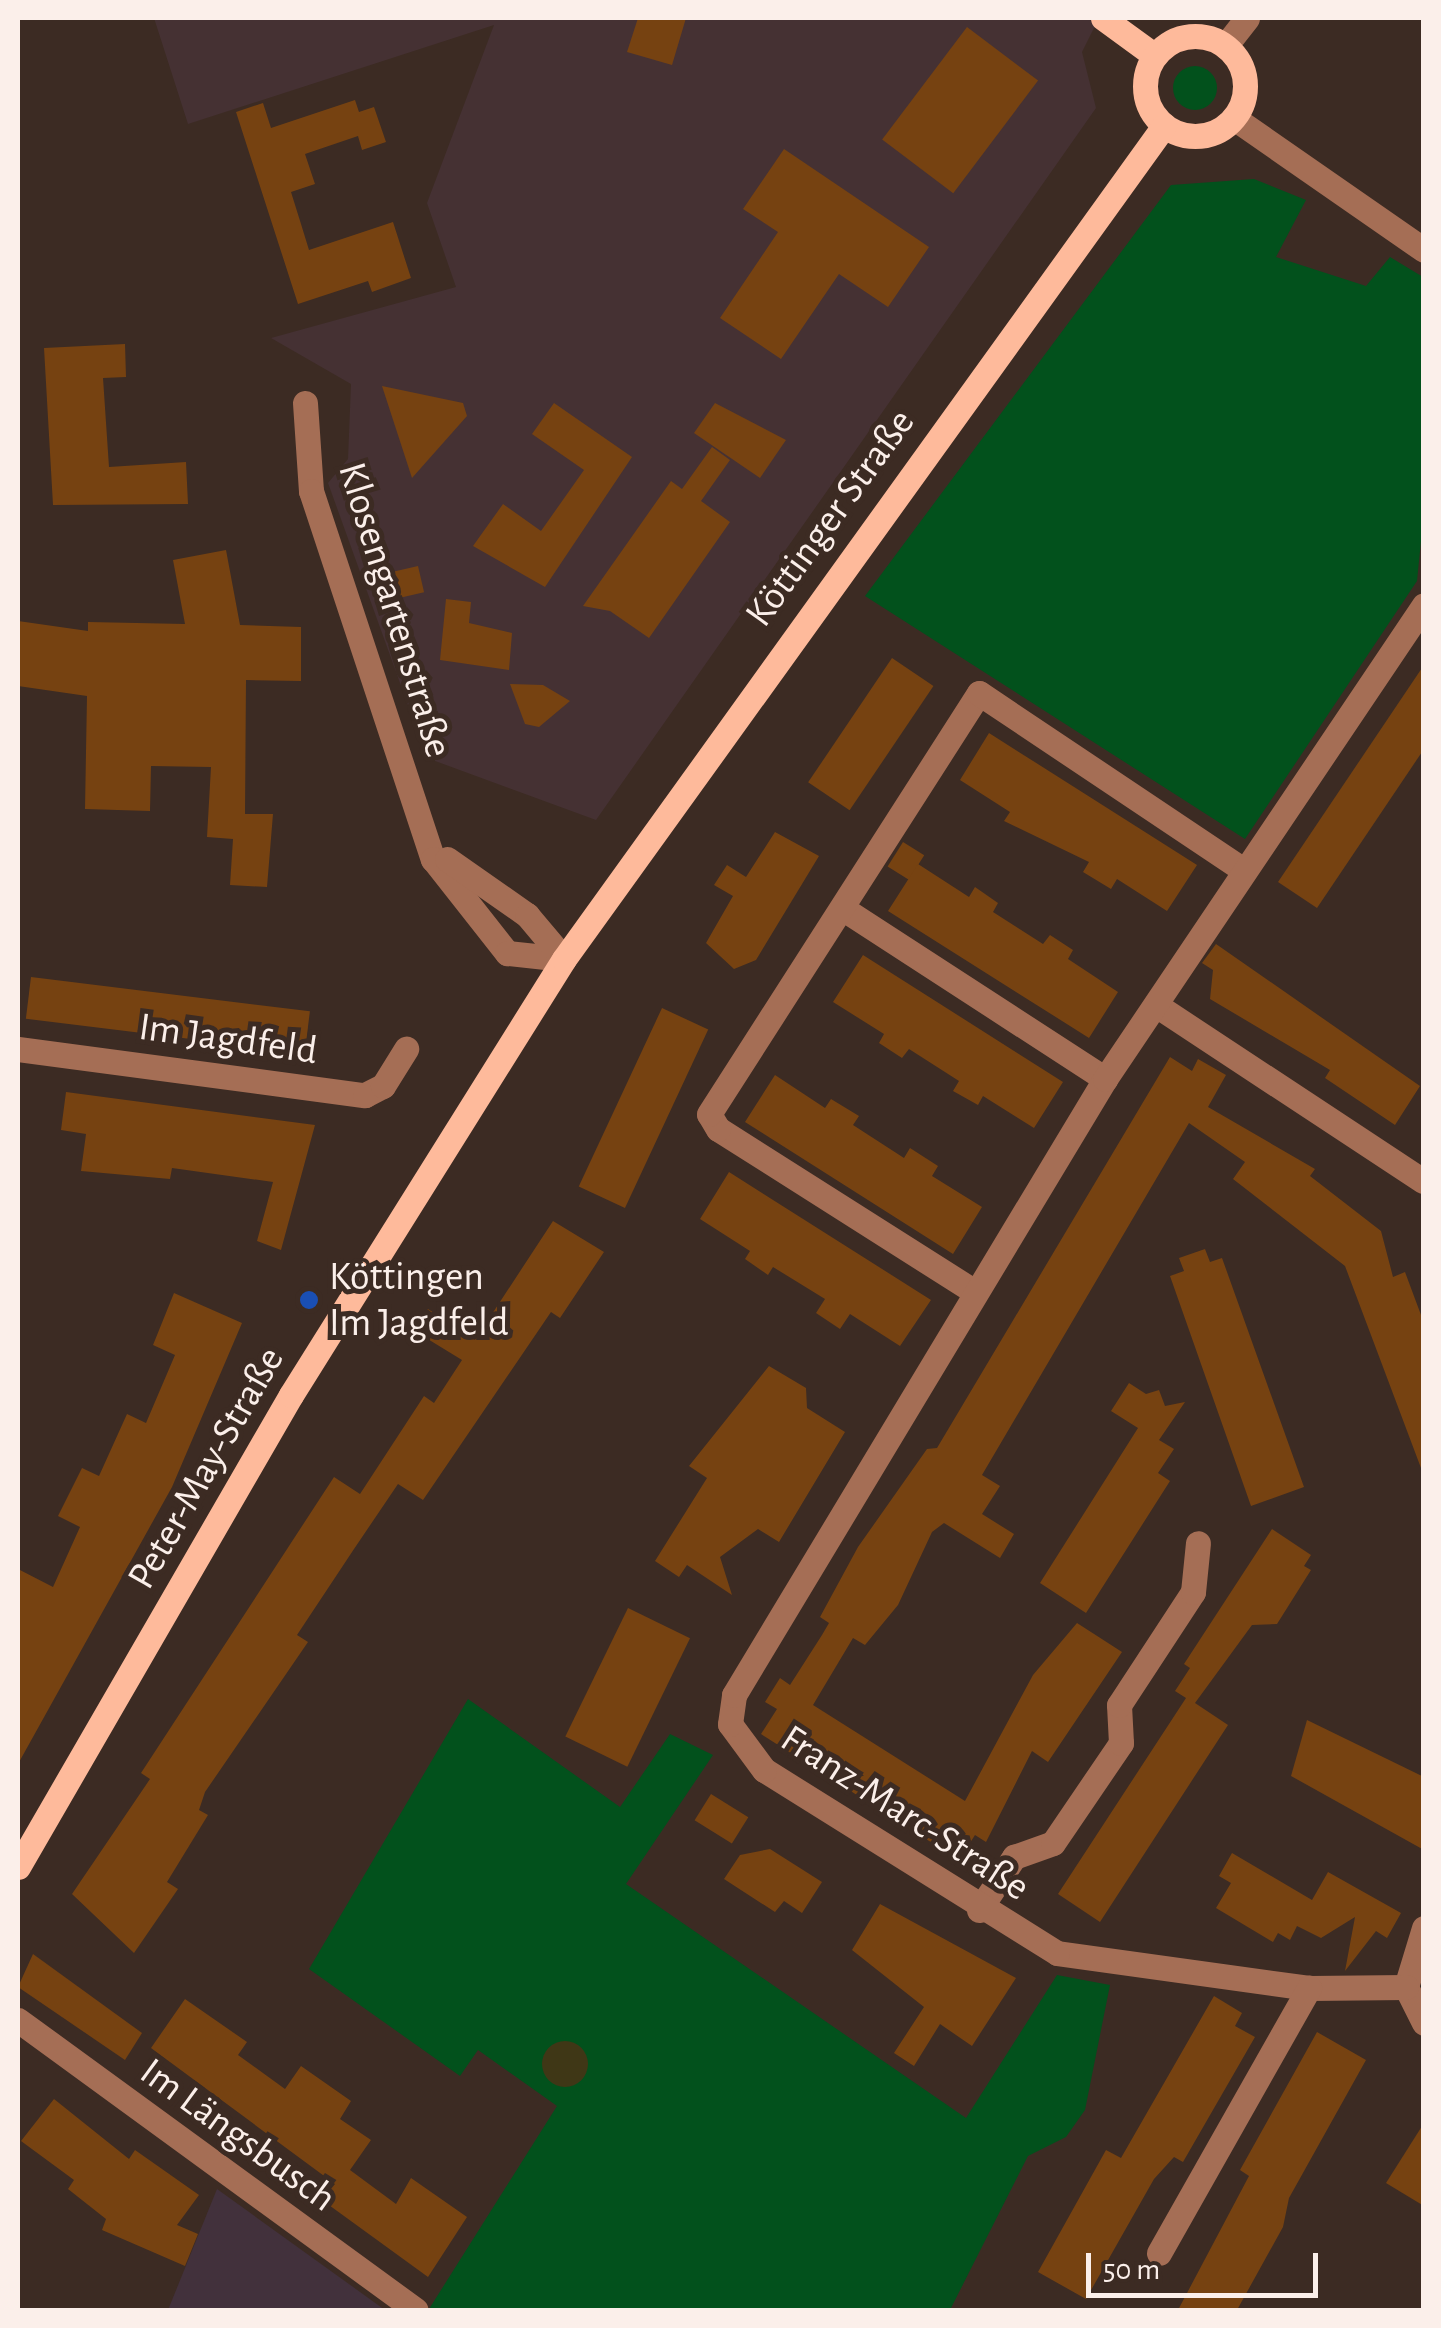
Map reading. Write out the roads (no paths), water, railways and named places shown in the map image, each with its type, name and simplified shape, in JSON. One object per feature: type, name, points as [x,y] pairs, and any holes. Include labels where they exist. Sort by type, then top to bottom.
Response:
[{"type":"main road","points":[[1103,18],[1154,56]]},
{"type":"main road","points":[[1187,36],[1226,45],[1245,80],[1234,118],[1201,136],[1164,126],[1145,93],[1154,56],[1187,36]]},
{"type":"main road","name":"Köttinger Straße","points":[[564,960],[1164,126]]},
{"type":"main road","name":"Peter-May-Straße","points":[[18,1867],[305,1370],[564,960]]},
{"type":"street","points":[[1226,45],[1247,18]]},
{"type":"street","points":[[1234,118],[1424,250]]},
{"type":"street","name":"Klosengartenstraße","points":[[305,404],[312,491],[434,859],[508,953],[564,960]]},
{"type":"street","name":"Franz-Marc-Straße","points":[[1406,1987],[1309,1988],[1094,1963],[978,1910],[764,1770],[730,1724],[734,1695],[1105,1079],[1240,868],[1424,605]]},
{"type":"street","points":[[975,1292],[718,1129],[710,1114],[979,693],[1240,868]]},
{"type":"street","name":"Klosengartenstraße","points":[[427,837],[487,896],[527,915],[564,960]]},
{"type":"street","points":[[842,908],[1105,1079]]},
{"type":"street","points":[[1156,1004],[1423,1182]]},
{"type":"street","name":"Im Jagdfeld","points":[[18,1048],[364,1095],[383,1086],[406,1049]]},
{"type":"street","points":[[978,1910],[1014,1858],[1053,1843],[1121,1743],[1119,1705],[1193,1592],[1198,1543]]},
{"type":"street","points":[[1424,1928],[1406,1987],[1424,2024]]},
{"type":"street","points":[[1160,2253],[1309,1988]]},
{"type":"street","name":"Im Längsbusch","points":[[18,2020],[415,2310]]},
{"type":"place","name":"Köttingen Im Jagdfeld","points":[[309,1300]]}]
